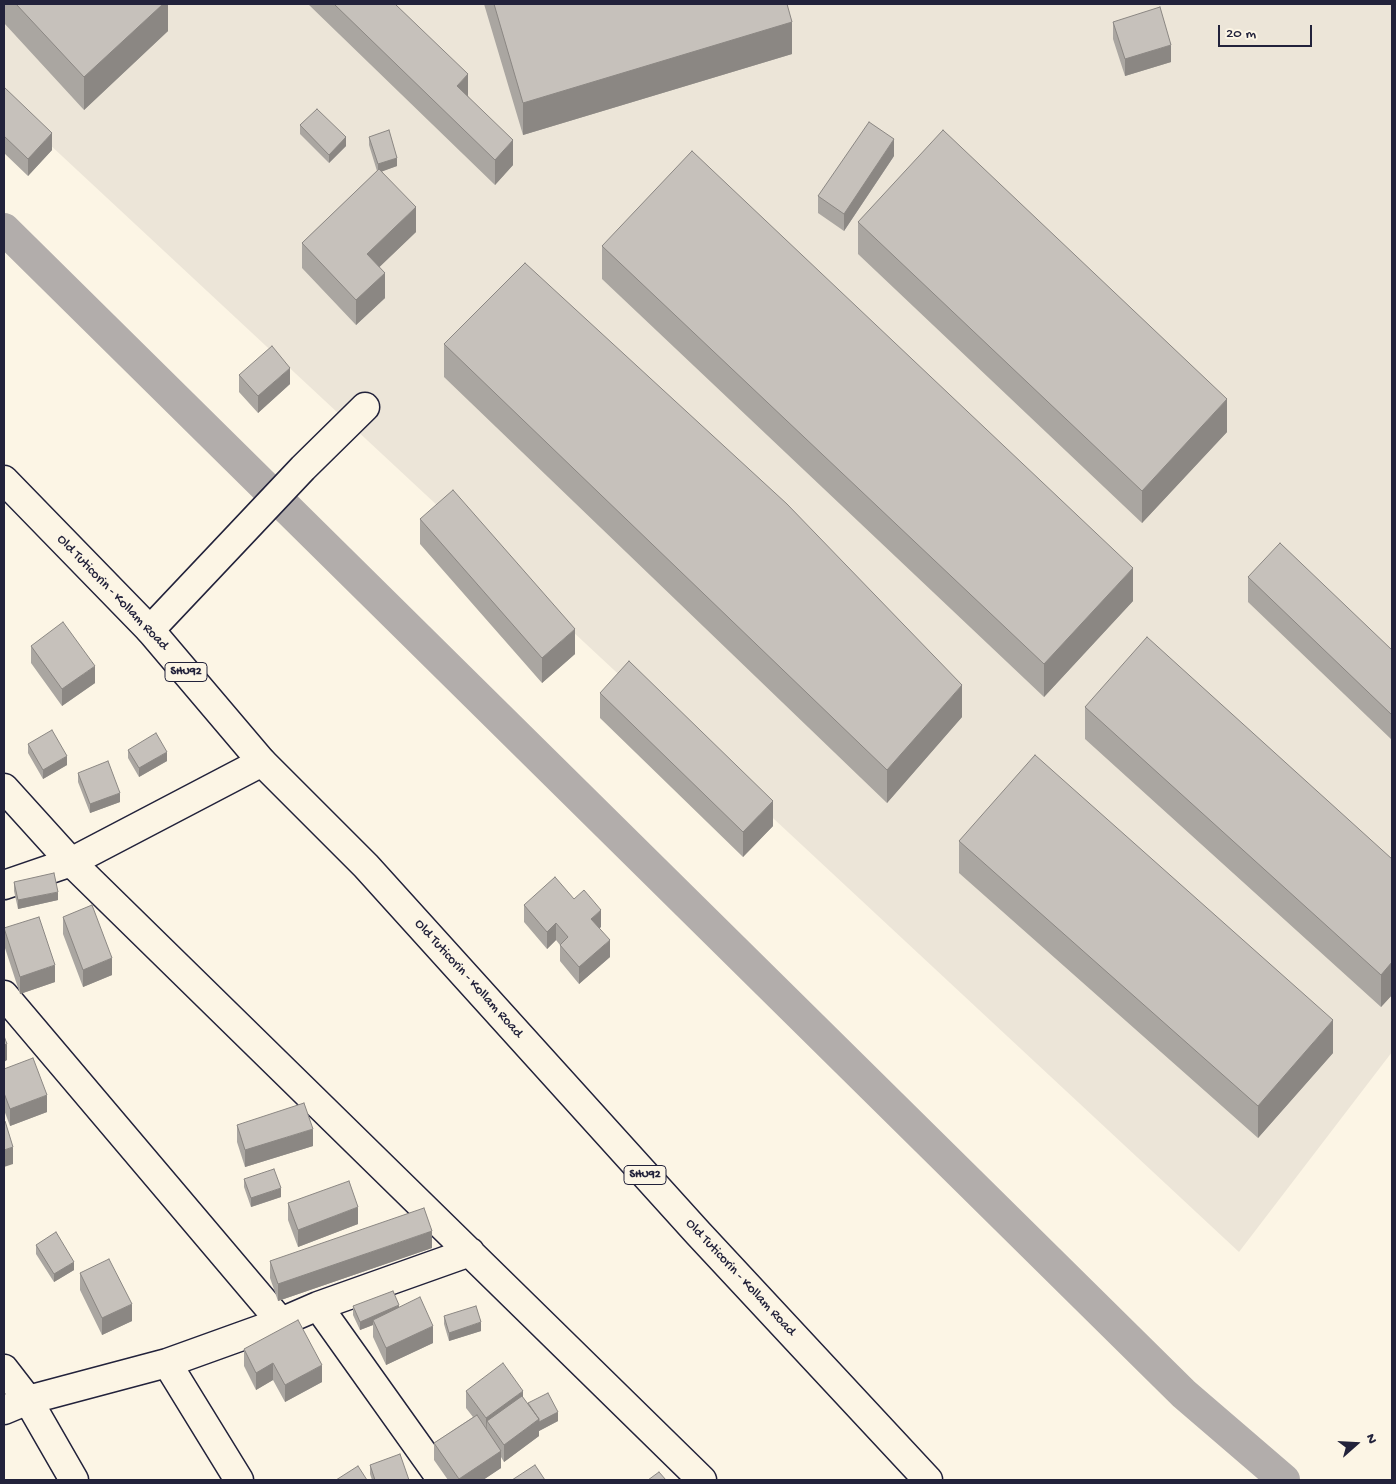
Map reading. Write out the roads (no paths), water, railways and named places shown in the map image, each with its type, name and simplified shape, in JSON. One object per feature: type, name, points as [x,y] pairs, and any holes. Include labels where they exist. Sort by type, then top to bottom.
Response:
[{"type":"street","points":[[150,630],[303,468],[365,407]]},
{"type":"street","name":"Old Tuticorin - Kollam Road","points":[[4,480],[150,630],[262,762],[366,866],[698,1234],[928,1480]]},
{"type":"street","points":[[4,885],[71,862],[262,762]]},
{"type":"street","points":[[4,788],[71,862],[702,1480]]},
{"type":"street","points":[[4,995],[281,1322]]},
{"type":"street","points":[[16,1405],[166,1363],[470,1252]]},
{"type":"street","points":[[318,1306],[442,1480]]},
{"type":"street","points":[[166,1363],[239,1480]]},
{"type":"street","points":[[4,1368],[16,1405],[74,1480]]},
{"type":"waterway","points":[[4,229],[1184,1394],[1284,1480]]}]
